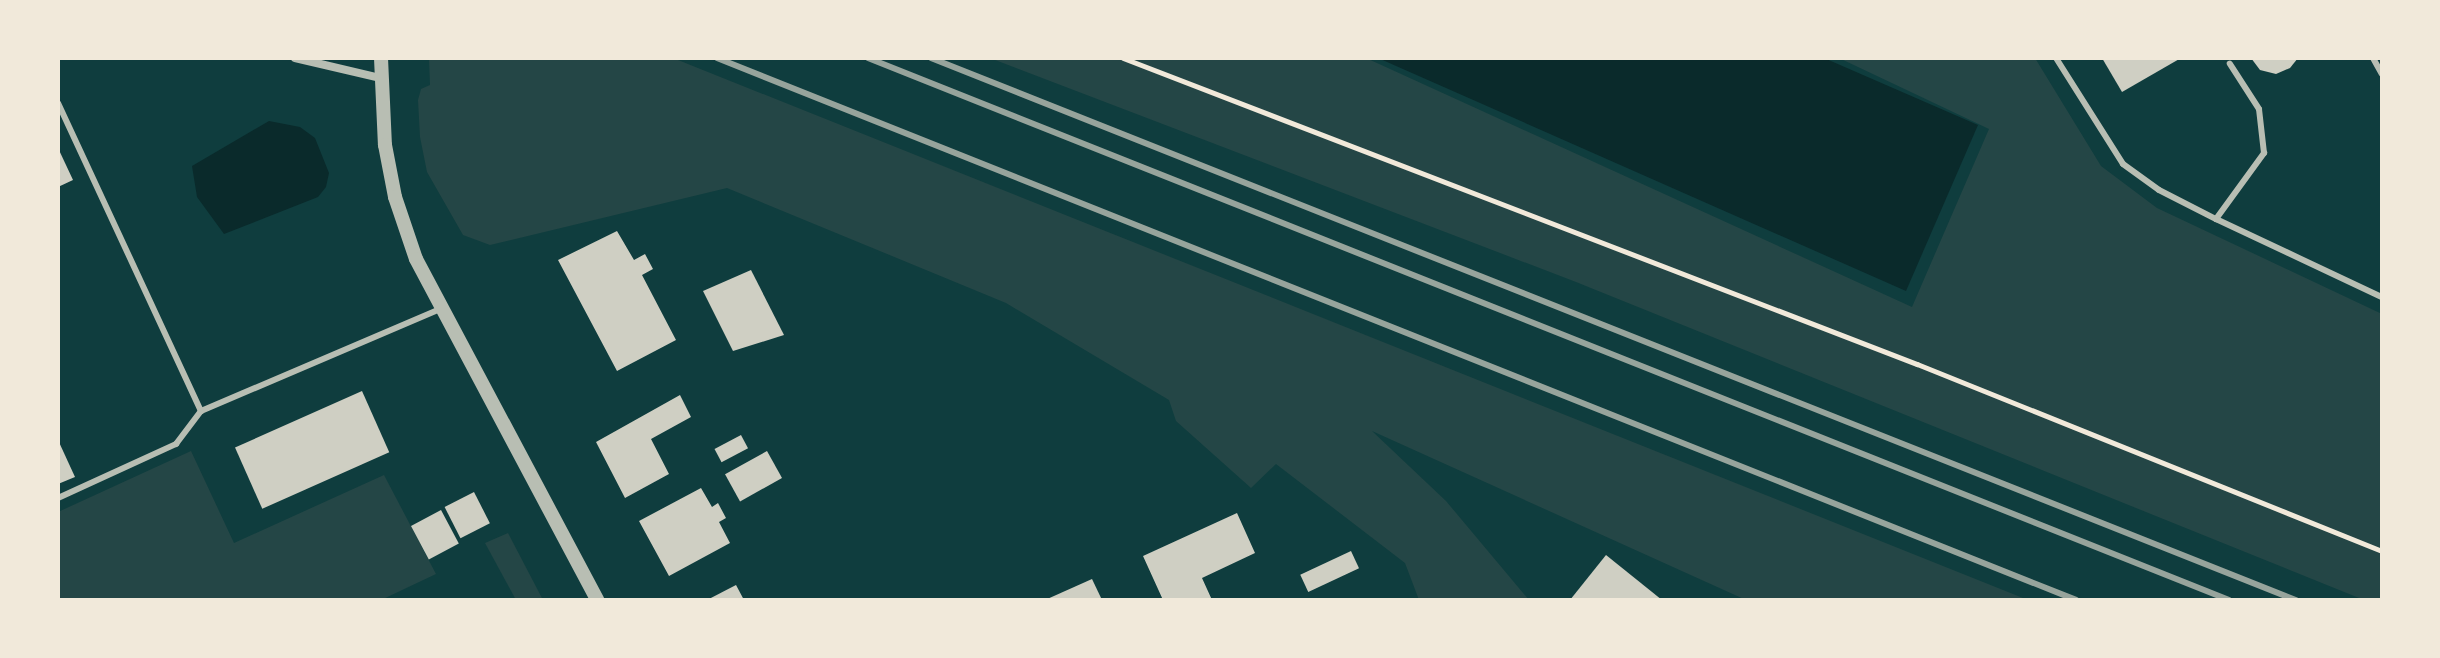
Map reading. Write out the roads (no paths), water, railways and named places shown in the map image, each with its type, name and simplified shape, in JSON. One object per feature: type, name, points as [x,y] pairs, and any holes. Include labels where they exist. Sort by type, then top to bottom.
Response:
[{"type":"street","points":[[295,58],[380,78]]},
{"type":"street","points":[[381,58],[380,78],[395,197],[440,309],[597,600]]},
{"type":"lane","points":[[2056,58],[2123,164],[2159,190],[2382,297]]},
{"type":"lane","points":[[2373,58],[2382,74]]},
{"type":"lane","points":[[2216,219],[2264,153],[2259,109],[2230,64]]},
{"type":"lane","points":[[58,103],[201,411]]},
{"type":"lane","points":[[58,498],[176,444],[201,411],[440,309]]},
{"type":"railway","points":[[717,58],[2076,600]]},
{"type":"railway","points":[[868,58],[2229,600]]},
{"type":"railway","points":[[931,58],[2296,600]]}]
